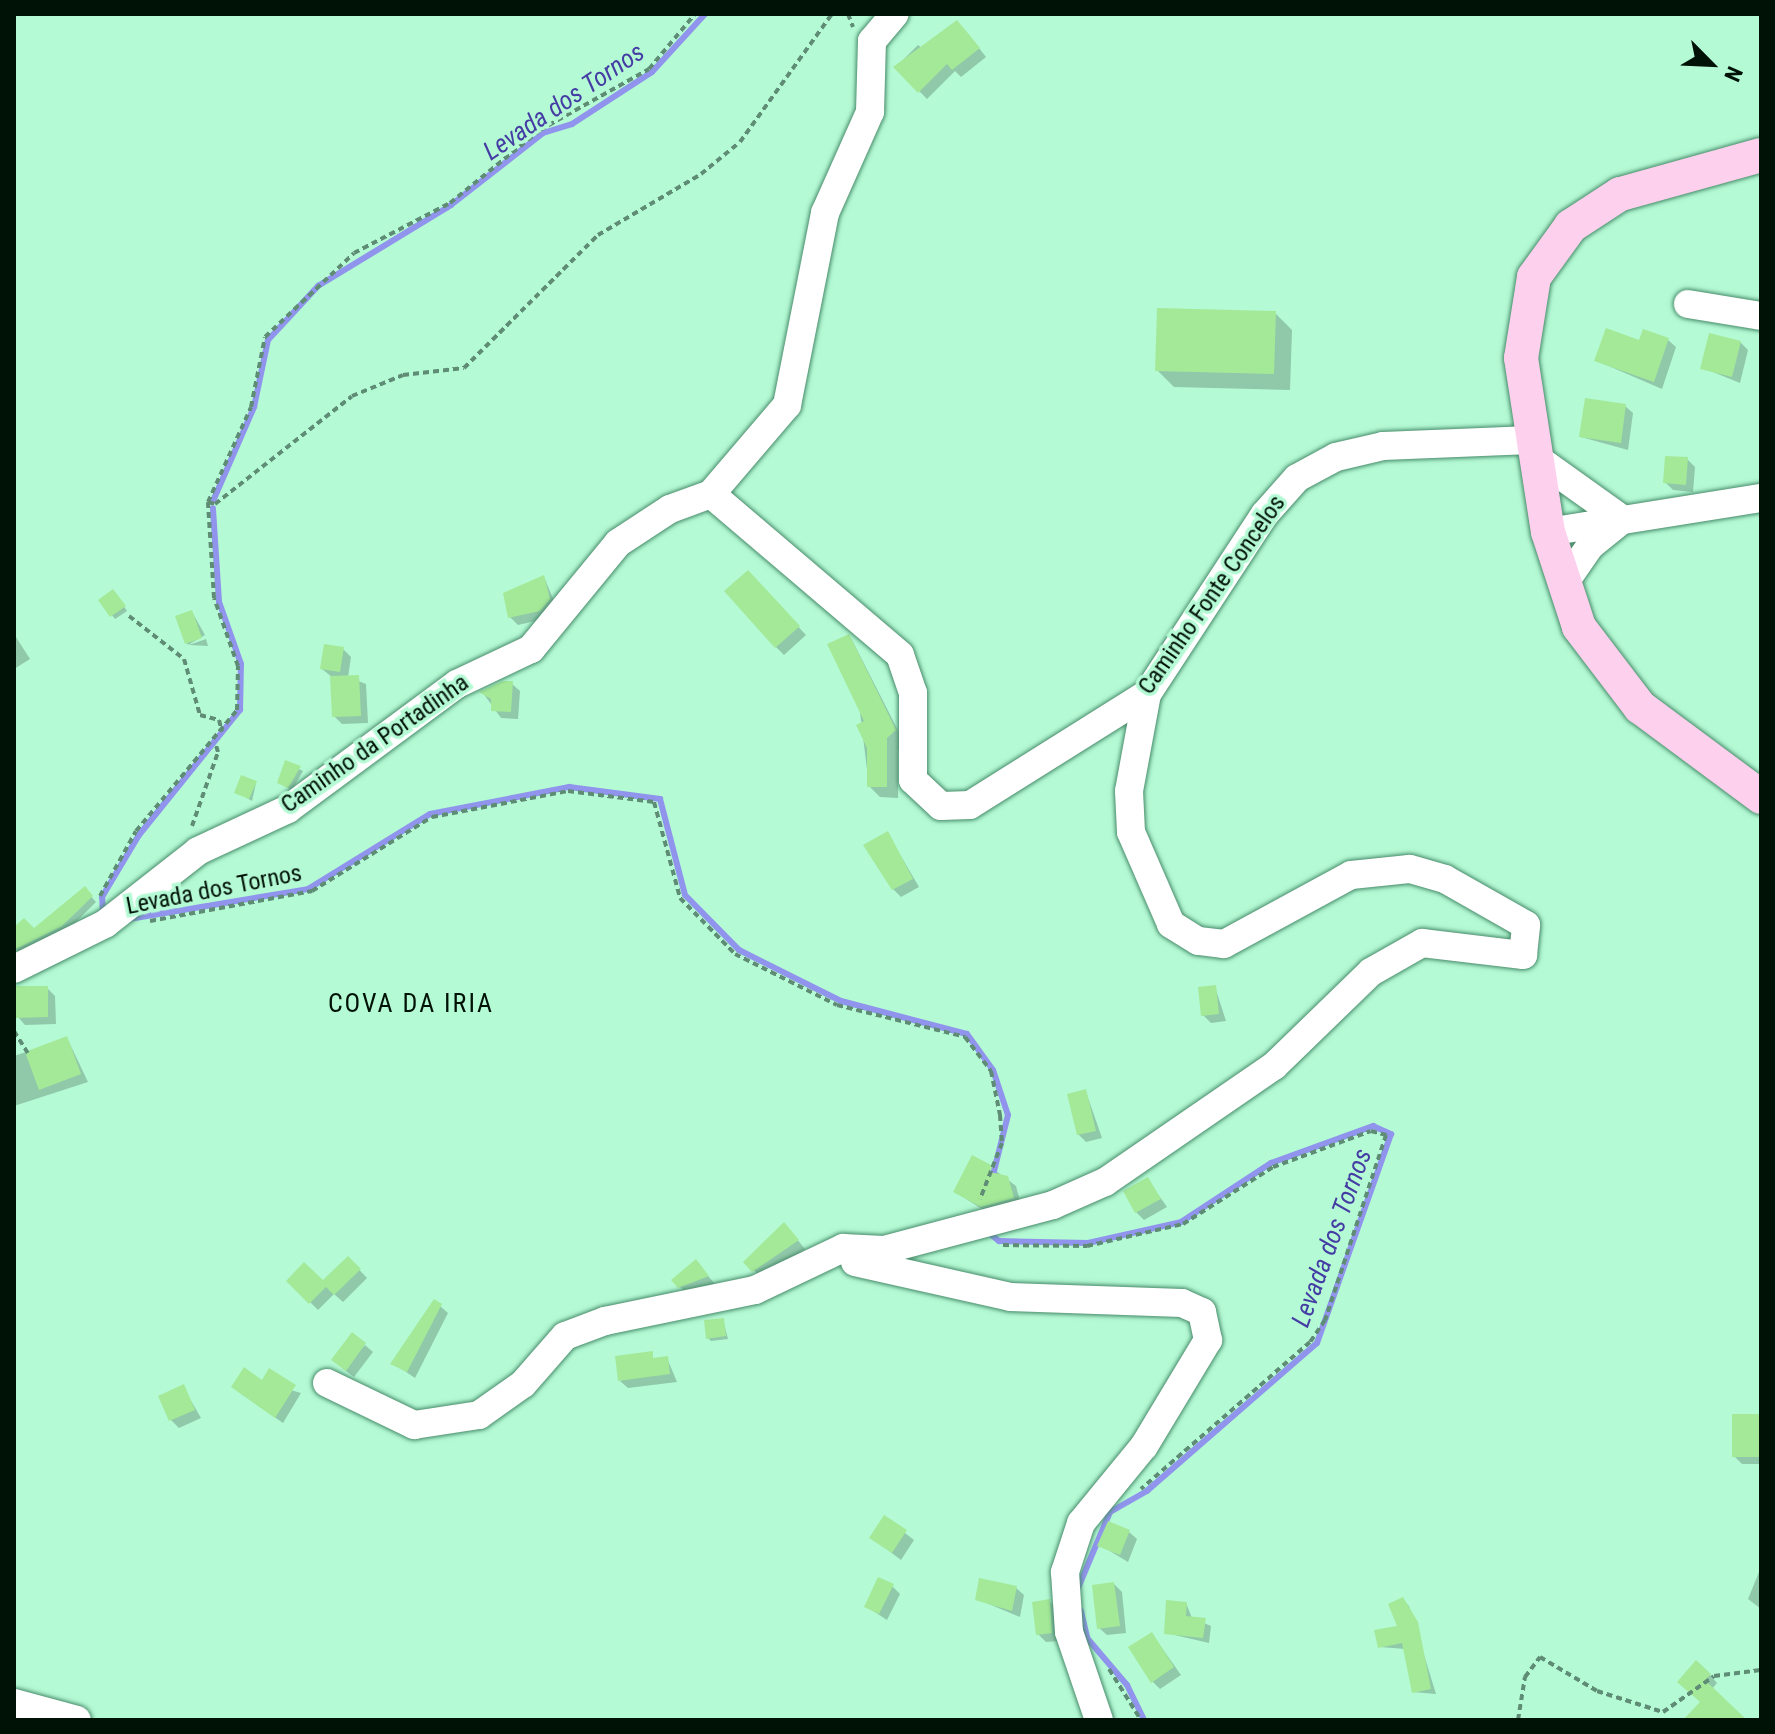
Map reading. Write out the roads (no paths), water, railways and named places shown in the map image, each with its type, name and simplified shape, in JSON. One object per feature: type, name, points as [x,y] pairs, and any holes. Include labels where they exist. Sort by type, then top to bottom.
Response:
[{"type":"main road","points":[[1761,155],[1620,194],[1552,247],[1534,277],[1521,324],[1533,449],[1548,532],[1579,627],[1640,707],[1761,797]]},
{"type":"street","points":[[711,494],[787,405],[825,213],[870,112],[872,41],[895,14]]},
{"type":"street","points":[[1688,304],[1761,316]]},
{"type":"street","name":"Caminho Fonte Concelos","points":[[711,494],[900,655],[913,693],[913,780],[941,806],[970,805],[1147,694],[1265,514],[1297,478],[1336,457],[1383,446],[1533,449]]},
{"type":"street","points":[[1533,449],[1622,519]]},
{"type":"street","name":"Caminho da Portadinha","points":[[14,969],[105,924],[198,851],[288,809],[457,684],[531,649],[618,543],[670,509],[711,494]]},
{"type":"street","points":[[1548,532],[1761,498]]},
{"type":"street","points":[[1563,585],[1590,546],[1622,519]]},
{"type":"street","points":[[327,1383],[414,1425],[479,1415],[523,1384],[565,1336],[605,1321],[755,1290],[851,1247],[884,1250],[972,1224],[1053,1205],[1116,1175],[1274,1066],[1371,972],[1422,943],[1465,943],[1509,959],[1528,947],[1526,925],[1445,879],[1409,869],[1351,875],[1224,944],[1198,941],[1171,924],[1131,832],[1129,791],[1147,694]]},
{"type":"street","points":[[837,1254],[1010,1297],[1182,1303],[1202,1312],[1208,1340],[1144,1446],[1081,1523],[1065,1572],[1069,1632],[1099,1720]]},
{"type":"street","points":[[14,1703],[77,1720]]},
{"type":"waterway","name":"Levada dos Tornos","points":[[213,501],[254,407],[268,340],[318,286],[451,205],[543,133],[572,124],[652,72],[705,14]]},
{"type":"waterway","name":"Levada dos Tornos","points":[[103,914],[102,897],[139,835],[240,710],[241,664],[219,602],[213,508]]},
{"type":"waterway","name":"Levada dos Tornos","points":[[129,919],[308,889],[430,814],[569,787],[660,799],[685,895],[739,950],[841,1001],[967,1034],[993,1070],[1008,1115],[992,1179]]},
{"type":"waterway","name":"Levada dos Tornos","points":[[985,1230],[999,1241],[1088,1243],[1181,1222],[1271,1163],[1373,1126],[1391,1134],[1317,1343],[1147,1491],[1110,1512],[1078,1588]]},
{"type":"waterway","name":"Levada dos Tornos","points":[[1081,1611],[1087,1638],[1127,1685],[1144,1720]]},
{"type":"district","name":"COVA DA IRIA","points":[[411,1004]]}]
